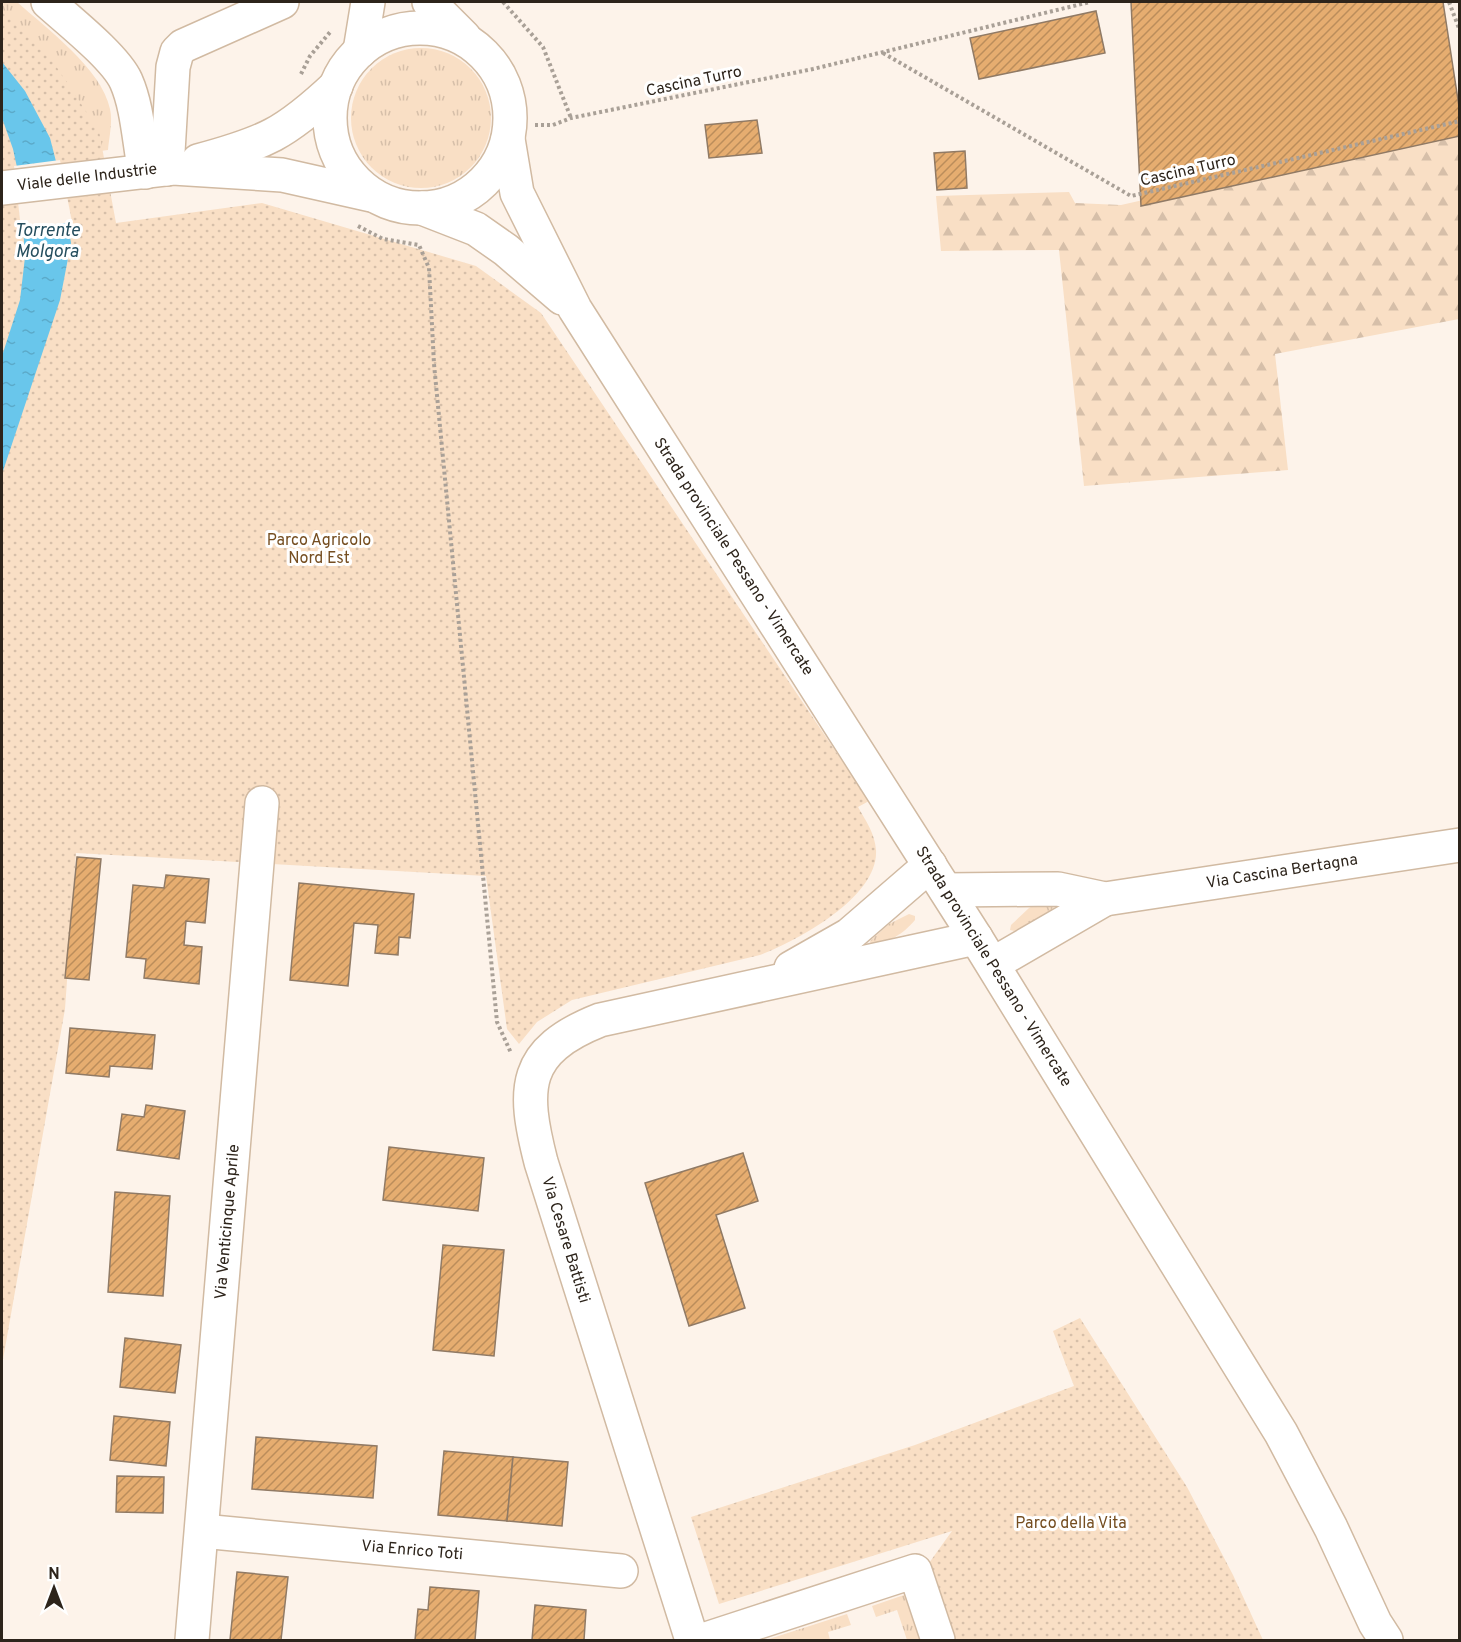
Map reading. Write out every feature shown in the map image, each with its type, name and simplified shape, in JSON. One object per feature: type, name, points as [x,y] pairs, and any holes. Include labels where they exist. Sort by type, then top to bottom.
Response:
[{"type":"street","points":[[48,2],[110,58],[125,80],[162,170]]},
{"type":"street","points":[[162,170],[173,67],[177,52],[183,46],[282,2]]},
{"type":"street","points":[[360,51],[368,2]]},
{"type":"street","points":[[429,2],[483,54],[499,74],[508,97],[509,131],[494,170],[477,188],[447,204],[422,208],[405,207],[374,196],[348,173],[333,143],[330,110],[336,86],[344,70],[360,51],[388,33],[413,28],[447,32],[470,43]]},
{"type":"street","name":"Viale delle Industrie","points":[[162,170],[252,146],[273,137],[308,112],[336,86]]},
{"type":"street","name":"Strada provinciale Pessano - Vimercate","points":[[509,131],[517,193],[574,309],[985,951],[1281,1433],[1331,1528],[1375,1623],[1386,1641]]},
{"type":"street","name":"Viale delle Industrie","points":[[2,188],[162,170],[282,175],[374,196]]},
{"type":"street","name":"Strada provinciale Pessano - Vimercate","points":[[422,208],[463,223],[491,238],[574,309]]},
{"type":"street","name":"Via Venticinque Aprile","points":[[192,1641],[262,802]]},
{"type":"street","name":"Via Cascina Bertagna","points":[[985,951],[1105,899],[1460,845]]},
{"type":"street","name":"Via Cascina Bertagna","points":[[938,877],[1058,889],[1105,899]]},
{"type":"street","name":"Via Cesare Battisti","points":[[757,985],[849,935],[938,877]]},
{"type":"street","name":"Via Cesare Battisti","points":[[692,1641],[541,1162],[532,1120],[530,1089],[538,1065],[548,1052],[566,1036],[588,1025],[633,1012],[889,959],[985,951]]},
{"type":"street","name":"Via Enrico Toti","points":[[202,1531],[621,1571]]},
{"type":"street","points":[[703,1641],[915,1571],[938,1641]]},
{"type":"path","points":[[502,2],[543,47],[571,118]]},
{"type":"path","name":"Cascina Turro","points":[[509,131],[675,99],[1090,2]]},
{"type":"path","points":[[1449,2],[1460,31]]},
{"type":"path","points":[[296,82],[310,56],[338,24]]},
{"type":"path","name":"Cascina Turro","points":[[883,52],[1131,196],[1460,121]]},
{"type":"path","points":[[349,219],[375,236],[419,245],[429,268],[434,364],[497,1022],[513,1056]]},
{"type":"green space","points":[[2,2],[17,2],[71,50],[96,79],[105,94],[111,114],[108,150],[2,164]]},
{"type":"green space","name":"Parco Agricolo Nord Est","points":[[2,12],[40,42],[99,131],[116,223],[262,203],[476,266],[541,313],[869,801],[858,807],[872,833],[876,850],[873,867],[864,884],[850,900],[833,915],[794,939],[760,955],[572,1000],[537,1022],[519,1044],[507,1029],[486,876],[76,853],[65,1009],[2,1365]]},
{"type":"green space","points":[[421,48],[448,53],[471,68],[486,91],[491,118],[486,145],[471,168],[448,183],[421,188],[394,183],[371,168],[356,145],[351,118],[356,91],[371,68],[394,53]]},
{"type":"green space","points":[[1459,129],[1459,319],[1275,354],[1288,470],[1084,486],[1059,250],[941,251],[936,196],[1069,192],[1075,203],[1121,205]]},
{"type":"green space","points":[[1045,899],[1056,905],[1047,914],[1026,926],[1014,931],[1010,930],[1011,925],[1029,908]]},
{"type":"green space","points":[[909,914],[915,916],[915,920],[905,930],[884,942],[871,945],[870,941],[889,924]]},
{"type":"green space","name":"Parco della Vita","points":[[1080,1318],[1187,1487],[1233,1575],[1263,1640],[954,1640],[929,1563],[952,1531],[719,1604],[691,1517],[915,1445],[1074,1386],[1053,1331]]},
{"type":"green space","points":[[907,1594],[922,1640],[907,1640],[897,1610],[876,1617],[872,1606]]},
{"type":"green space","points":[[847,1614],[851,1625],[828,1632],[830,1640],[766,1640]]},
{"type":"water","name":"Torrente Molgora","points":[[2,62],[25,91],[50,138],[62,185],[71,243],[60,300],[2,474],[2,356],[20,300],[25,257],[20,181],[13,149],[2,118]]},
{"type":"pier","points":[[60,160],[72,222],[21,229],[14,166]]},
{"type":"building","points":[[1131,2],[1443,2],[1460,113],[1460,136],[1141,206]]},
{"type":"building","points":[[1096,11],[1105,53],[979,79],[970,38]]},
{"type":"building","points":[[757,120],[762,153],[709,158],[705,125]]},
{"type":"building","points":[[965,151],[967,188],[937,190],[934,153]]},
{"type":"building","points":[[77,857],[101,859],[89,980],[65,978]]},
{"type":"building","points":[[166,875],[209,879],[205,923],[186,921],[184,945],[202,947],[199,984],[144,978],[146,959],[126,957],[133,885],[164,888]]},
{"type":"building","points":[[299,883],[414,894],[410,938],[399,937],[398,955],[375,953],[378,925],[354,923],[348,986],[290,980]]},
{"type":"building","points":[[70,1028],[155,1035],[152,1069],[110,1066],[109,1077],[66,1073]]},
{"type":"building","points":[[146,1105],[185,1111],[179,1159],[117,1150],[122,1114],[144,1117]]},
{"type":"building","points":[[389,1147],[484,1158],[478,1211],[383,1200]]},
{"type":"building","points":[[743,1153],[758,1201],[716,1215],[745,1308],[689,1326],[645,1183]]},
{"type":"building","points":[[115,1192],[170,1196],[163,1296],[108,1292]]},
{"type":"building","points":[[443,1245],[504,1250],[494,1356],[433,1350]]},
{"type":"building","points":[[125,1338],[181,1345],[175,1393],[120,1387]]},
{"type":"building","points":[[114,1416],[170,1422],[166,1466],[110,1460]]},
{"type":"building","points":[[256,1437],[377,1446],[373,1498],[252,1489]]},
{"type":"building","points":[[444,1451],[513,1457],[507,1521],[438,1515]]},
{"type":"building","points":[[513,1457],[568,1462],[562,1526],[507,1521]]},
{"type":"building","points":[[117,1476],[164,1477],[163,1513],[116,1512]]},
{"type":"building","points":[[237,1572],[288,1577],[281,1640],[230,1640]]},
{"type":"building","points":[[430,1587],[479,1591],[475,1640],[415,1640],[418,1609],[428,1610]]},
{"type":"building","points":[[535,1605],[586,1610],[584,1640],[532,1640]]}]
